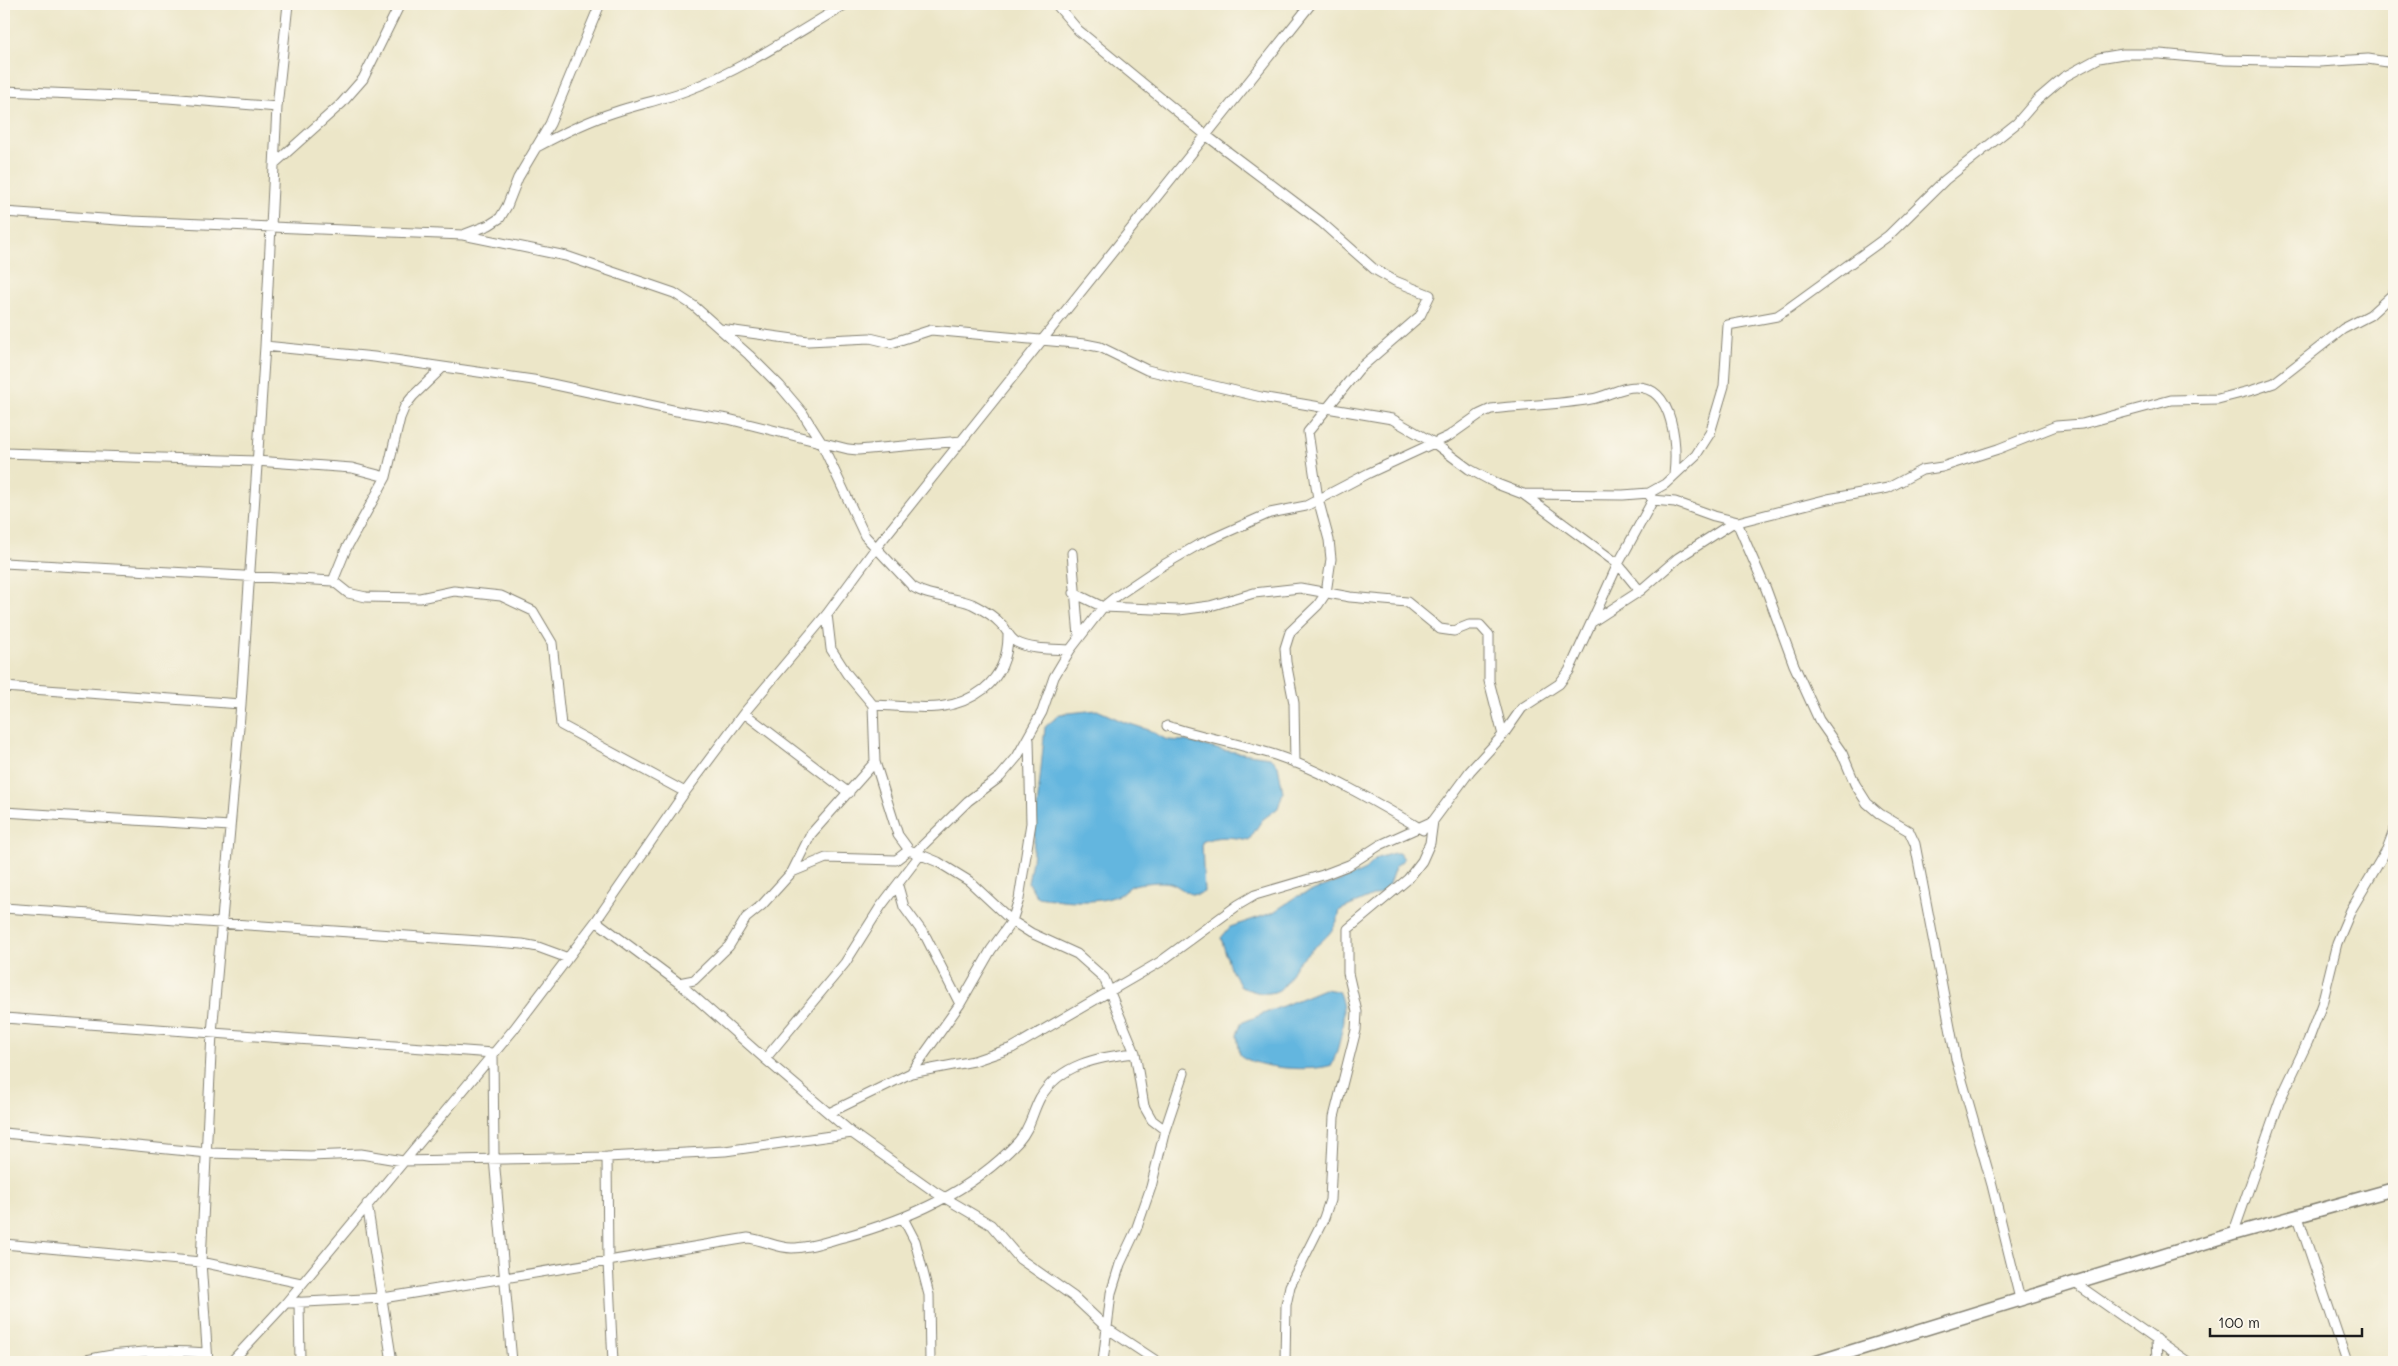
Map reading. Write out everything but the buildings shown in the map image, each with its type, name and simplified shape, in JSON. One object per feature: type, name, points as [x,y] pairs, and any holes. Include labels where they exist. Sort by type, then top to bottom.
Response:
[{"type":"main road","points":[[1817,1362],[2233,1234],[2394,1189]]},
{"type":"street","points":[[77,1362],[136,1351],[169,1350],[207,1358],[201,1262],[208,1153],[212,1033],[241,704],[265,346],[276,107],[288,4]]},
{"type":"street","points":[[274,164],[341,104],[363,79],[400,4]]},
{"type":"street","points":[[463,235],[489,226],[500,218],[518,178],[550,124],[600,4]]},
{"type":"street","points":[[535,148],[576,127],[614,112],[689,90],[772,48],[846,4]]},
{"type":"street","points":[[1056,4],[1078,30],[1207,136],[1321,222],[1374,269],[1395,281],[1430,295],[1420,316],[1360,369],[1308,432],[1318,499],[1331,551],[1331,569],[1326,592],[1318,605],[1290,632],[1285,648],[1294,704],[1296,763]]},
{"type":"street","points":[[231,1362],[286,1302],[493,1054],[596,921],[685,792],[744,713],[827,614],[875,548],[1311,4]]},
{"type":"street","points":[[829,1113],[911,1073],[974,1061],[1012,1048],[1160,962],[1238,905],[1255,895],[1324,875],[1349,865],[1380,845],[1433,821],[1470,771],[1504,735],[1522,708],[1559,684],[1564,677],[1592,622],[1650,496],[1696,455],[1710,433],[1724,386],[1728,325],[1777,316],[1888,236],[1945,180],[2017,123],[2036,101],[2064,77],[2099,58],[2122,54],[2160,54],[2270,61],[2368,59],[2394,63]]},
{"type":"street","points":[[4,91],[168,98],[276,107]]},
{"type":"street","points":[[4,212],[132,221],[463,235],[566,256],[658,286],[681,298],[720,329],[780,386],[802,412],[821,442],[850,499],[859,524],[875,548],[913,587],[921,592],[955,598],[973,605],[1003,625],[1008,635],[1016,642],[1026,645],[1070,650]]},
{"type":"street","points":[[1592,622],[1640,591],[1678,558],[1734,522],[1828,499],[1888,488],[1922,470],[1942,467],[1998,449],[2056,426],[2082,424],[2171,400],[2218,399],[2274,383],[2343,329],[2370,315],[2394,294]]},
{"type":"street","points":[[720,329],[808,342],[870,338],[891,343],[931,330],[1100,347],[1147,370],[1261,397],[1392,419],[1434,443],[1469,469],[1497,484],[1523,494],[1618,564],[1640,591]]},
{"type":"street","points":[[265,346],[374,357],[533,380],[677,411],[728,419],[858,450],[962,441]]},
{"type":"street","points":[[333,581],[352,535],[386,477],[400,418],[405,406],[443,367]]},
{"type":"street","points":[[765,1059],[845,964],[881,906],[898,886],[915,852],[968,801],[1000,777],[1017,757],[1044,705],[1054,677],[1079,637],[1103,607],[1160,567],[1198,545],[1256,518],[1306,506],[1449,436],[1480,414],[1491,409],[1593,399],[1624,389],[1645,388],[1657,398],[1669,415],[1674,429],[1676,454],[1674,475]]},
{"type":"street","points":[[4,453],[256,461],[352,468],[386,477]]},
{"type":"street","points":[[1523,494],[1650,496],[1675,502],[1734,522],[1740,527],[1794,665],[1819,720],[1842,753],[1855,784],[1867,804],[1909,831],[1915,844],[1956,1059],[1992,1185],[2020,1299]]},
{"type":"street","points":[[1072,553],[1079,637]]},
{"type":"street","points":[[4,562],[333,581],[348,593],[366,597],[420,598],[454,591],[501,596],[533,610],[552,643],[561,725],[685,792]]},
{"type":"street","points":[[1074,593],[1103,607],[1179,610],[1210,606],[1269,591],[1300,588],[1406,602],[1440,629],[1454,631],[1474,624],[1484,628],[1489,635],[1489,681],[1504,735]]},
{"type":"street","points":[[827,614],[831,649],[847,674],[873,706],[875,762],[893,824],[915,852],[938,862],[969,881],[1012,921],[1031,933],[1077,954],[1104,978],[1135,1053],[1144,1106],[1152,1120],[1164,1130]]},
{"type":"street","points":[[873,706],[939,707],[961,704],[991,683],[1000,672],[1008,646],[1008,635]]},
{"type":"street","points":[[4,687],[241,704]]},
{"type":"street","points":[[744,713],[849,793]]},
{"type":"street","points":[[1167,726],[1203,738],[1274,755],[1296,763],[1379,804],[1432,835]]},
{"type":"street","points":[[911,1073],[960,1004],[991,950],[1012,921],[1019,899],[1030,830],[1028,738]]},
{"type":"street","points":[[680,983],[694,980],[729,946],[746,918],[766,901],[792,872],[812,834],[875,762]]},
{"type":"street","points":[[4,812],[230,826]]},
{"type":"street","points":[[1285,1362],[1286,1305],[1290,1286],[1324,1218],[1330,1200],[1334,1117],[1356,1030],[1357,1012],[1348,973],[1348,929],[1408,879],[1422,861],[1432,835],[1433,821]]},
{"type":"street","points":[[2233,1234],[2280,1100],[2308,1041],[2322,1004],[2337,942],[2351,910],[2387,849],[2394,831]]},
{"type":"street","points":[[792,872],[826,858],[896,860],[915,852]]},
{"type":"street","points":[[898,886],[904,907],[924,932],[960,1004]]},
{"type":"street","points":[[4,908],[522,944],[538,947],[568,958]]},
{"type":"street","points":[[596,921],[680,983],[852,1133],[946,1198],[991,1225],[1020,1259],[1074,1297],[1108,1329],[1158,1362]]},
{"type":"street","points":[[4,1018],[493,1054]]},
{"type":"street","points":[[286,1302],[382,1298],[748,1238],[778,1246],[810,1246],[883,1226],[946,1198],[970,1184],[1019,1141],[1027,1130],[1039,1099],[1060,1075],[1094,1059],[1135,1053]]},
{"type":"street","points":[[493,1054],[494,1158],[503,1279],[512,1362]]},
{"type":"street","points":[[1103,1362],[1111,1293],[1120,1264],[1136,1230],[1151,1187],[1164,1130],[1184,1073]]},
{"type":"street","points":[[4,1133],[208,1153],[310,1156],[361,1154],[403,1161],[607,1157],[725,1151],[852,1133]]},
{"type":"street","points":[[607,1157],[608,1262],[613,1362]]},
{"type":"street","points":[[367,1204],[392,1362]]},
{"type":"street","points":[[2298,1217],[2347,1362]]},
{"type":"street","points":[[903,1218],[918,1250],[929,1295],[930,1362]]},
{"type":"street","points":[[4,1244],[201,1262],[301,1283]]},
{"type":"street","points":[[2075,1283],[2188,1362]]},
{"type":"street","points":[[300,1302],[300,1362]]},
{"type":"street","points":[[2156,1339],[2157,1362]]},
{"type":"water","points":[[1097,710],[1124,722],[1149,730],[1167,740],[1186,741],[1221,750],[1270,757],[1278,765],[1283,792],[1278,808],[1262,820],[1249,840],[1231,837],[1202,842],[1204,892],[1191,894],[1170,883],[1153,882],[1131,886],[1120,894],[1107,899],[1077,901],[1037,897],[1028,882],[1032,861],[1045,727],[1060,714]]},
{"type":"water","points":[[1400,853],[1404,859],[1395,867],[1387,890],[1340,910],[1338,919],[1329,934],[1303,957],[1282,988],[1274,992],[1264,993],[1241,987],[1230,968],[1221,938],[1230,927],[1272,913],[1298,896],[1350,877],[1365,870],[1377,858]]},
{"type":"water","points":[[1324,989],[1338,991],[1343,1008],[1342,1028],[1332,1065],[1299,1069],[1285,1068],[1248,1060],[1240,1055],[1237,1035],[1241,1023]]}]
